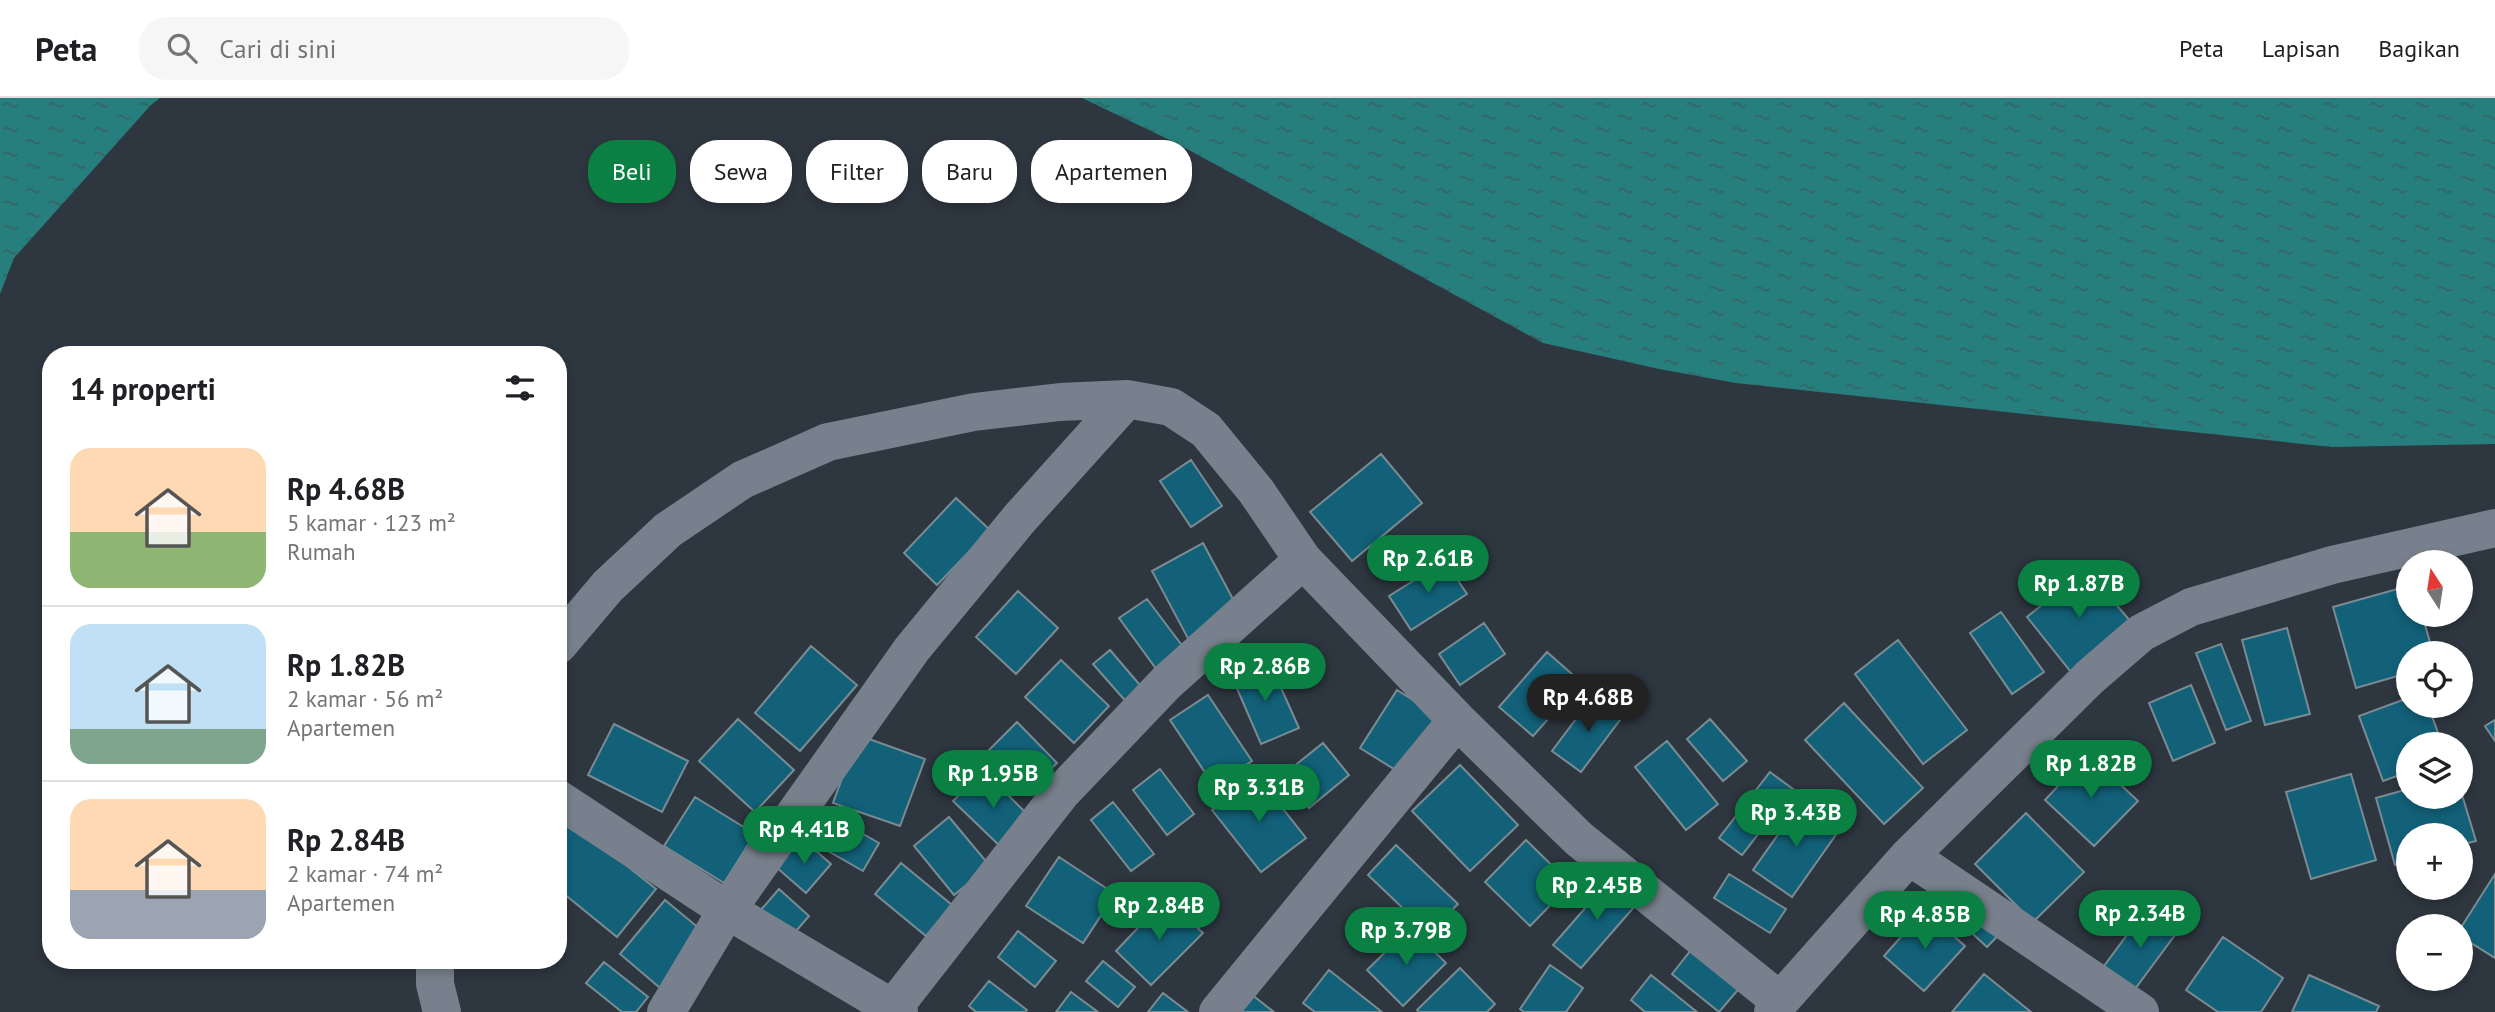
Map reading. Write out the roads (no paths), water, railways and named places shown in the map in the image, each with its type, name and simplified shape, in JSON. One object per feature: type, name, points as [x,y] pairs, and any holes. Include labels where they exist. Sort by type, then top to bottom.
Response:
[{"type":"street","points":[[666,1012],[727,910],[912,649],[1020,518],[1127,399]]},
{"type":"street","points":[[567,634],[608,586],[668,530],[742,480],[828,442],[974,412],[1060,402],[1127,399],[1171,407],[1206,430],[1256,491],[1303,560],[1457,720],[1579,839],[1776,1007],[1909,856],[2090,677],[2141,633],[2191,607],[2332,565],[2495,528]]},
{"type":"street","points":[[567,805],[727,910],[894,1010],[1061,793],[1167,682],[1303,560]]},
{"type":"street","points":[[1218,1012],[1457,720]]},
{"type":"street","points":[[1909,856],[2140,1012]]},
{"type":"street","points":[[435,969],[435,984],[442,1012]]},
{"type":"water","points":[[0,98],[160,98],[14,258],[0,294]]},
{"type":"water","points":[[1082,98],[2495,98],[2495,444],[2331,447],[1736,383],[1543,343],[1192,152],[1192,140],[1170,140]]}]
